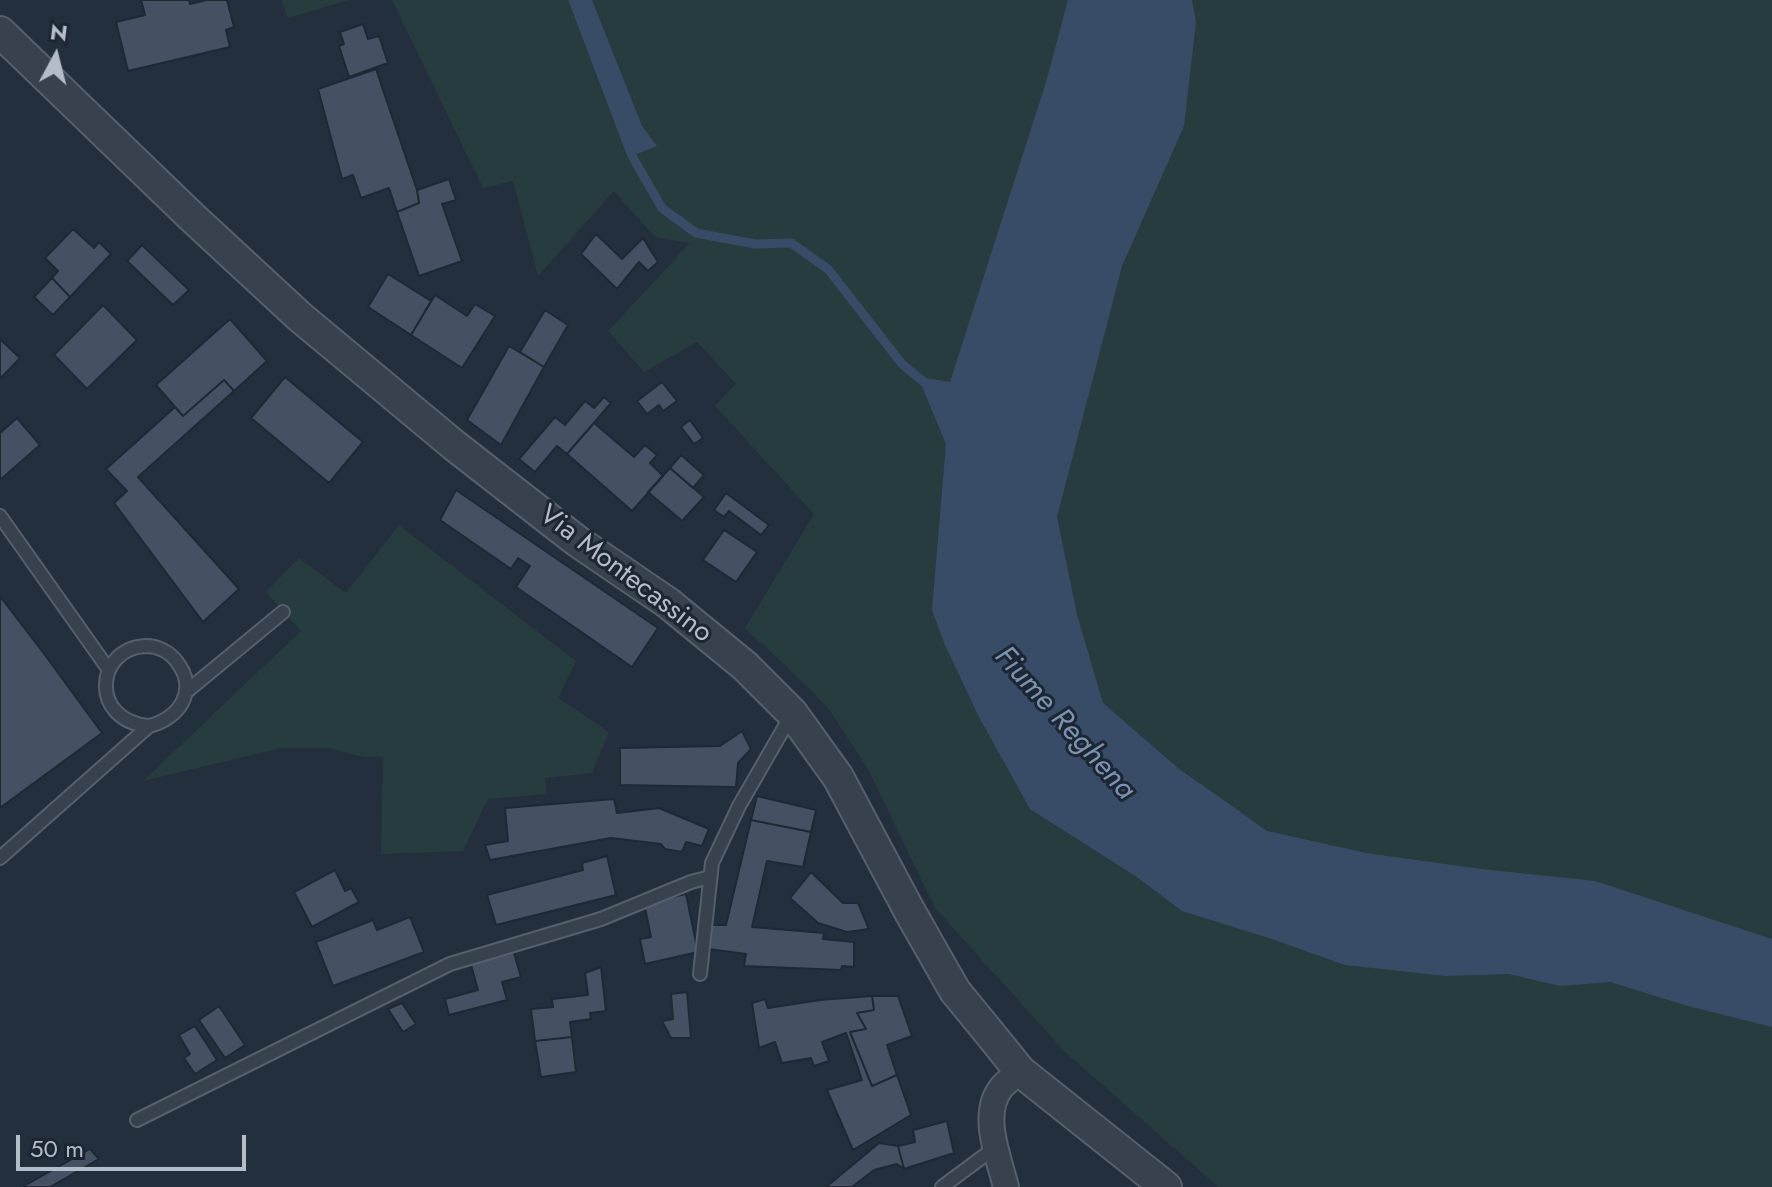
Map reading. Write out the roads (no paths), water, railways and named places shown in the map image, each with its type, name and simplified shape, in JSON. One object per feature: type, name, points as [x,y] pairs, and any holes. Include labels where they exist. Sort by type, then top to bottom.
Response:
[{"type":"street","name":"Via Montecassino","points":[[2,38],[300,317],[491,475],[577,541],[668,603],[745,666],[792,713],[838,777],[955,991],[1020,1071],[1166,1187]]},
{"type":"street","points":[[1006,1187],[993,1135],[992,1111],[1000,1089],[1020,1071]]},
{"type":"lane","points":[[0,516],[109,670]]},
{"type":"lane","points":[[186,692],[283,612]]},
{"type":"lane","points":[[139,646],[152,646],[164,650],[182,668],[186,692],[182,705],[163,723],[136,725],[113,710],[107,697],[106,684],[109,670],[117,658],[139,646]]},
{"type":"lane","points":[[700,974],[712,863],[739,806],[792,713]]},
{"type":"lane","points":[[0,858],[149,726]]},
{"type":"lane","points":[[137,1120],[450,964],[601,919],[710,877]]},
{"type":"lane","points":[[942,1187],[996,1147]]},
{"type":"water","points":[[573,0],[592,0],[642,126],[657,146],[632,156]]},
{"type":"water","name":"Fiume Reghena","points":[[1068,0],[1192,0],[1196,22],[1184,126],[1122,266],[1057,517],[1077,615],[1103,703],[1178,768],[1267,831],[1366,853],[1595,881],[1772,939],[1772,1027],[1610,982],[1560,986],[1509,974],[1445,976],[1345,965],[1182,911],[1137,877],[1030,809],[978,715],[932,610],[946,444],[918,377],[950,382],[1046,82]]},
{"type":"waterway","points":[[573,0],[632,156],[662,208],[696,233],[755,244],[791,243],[828,269],[902,364],[925,383]]}]
